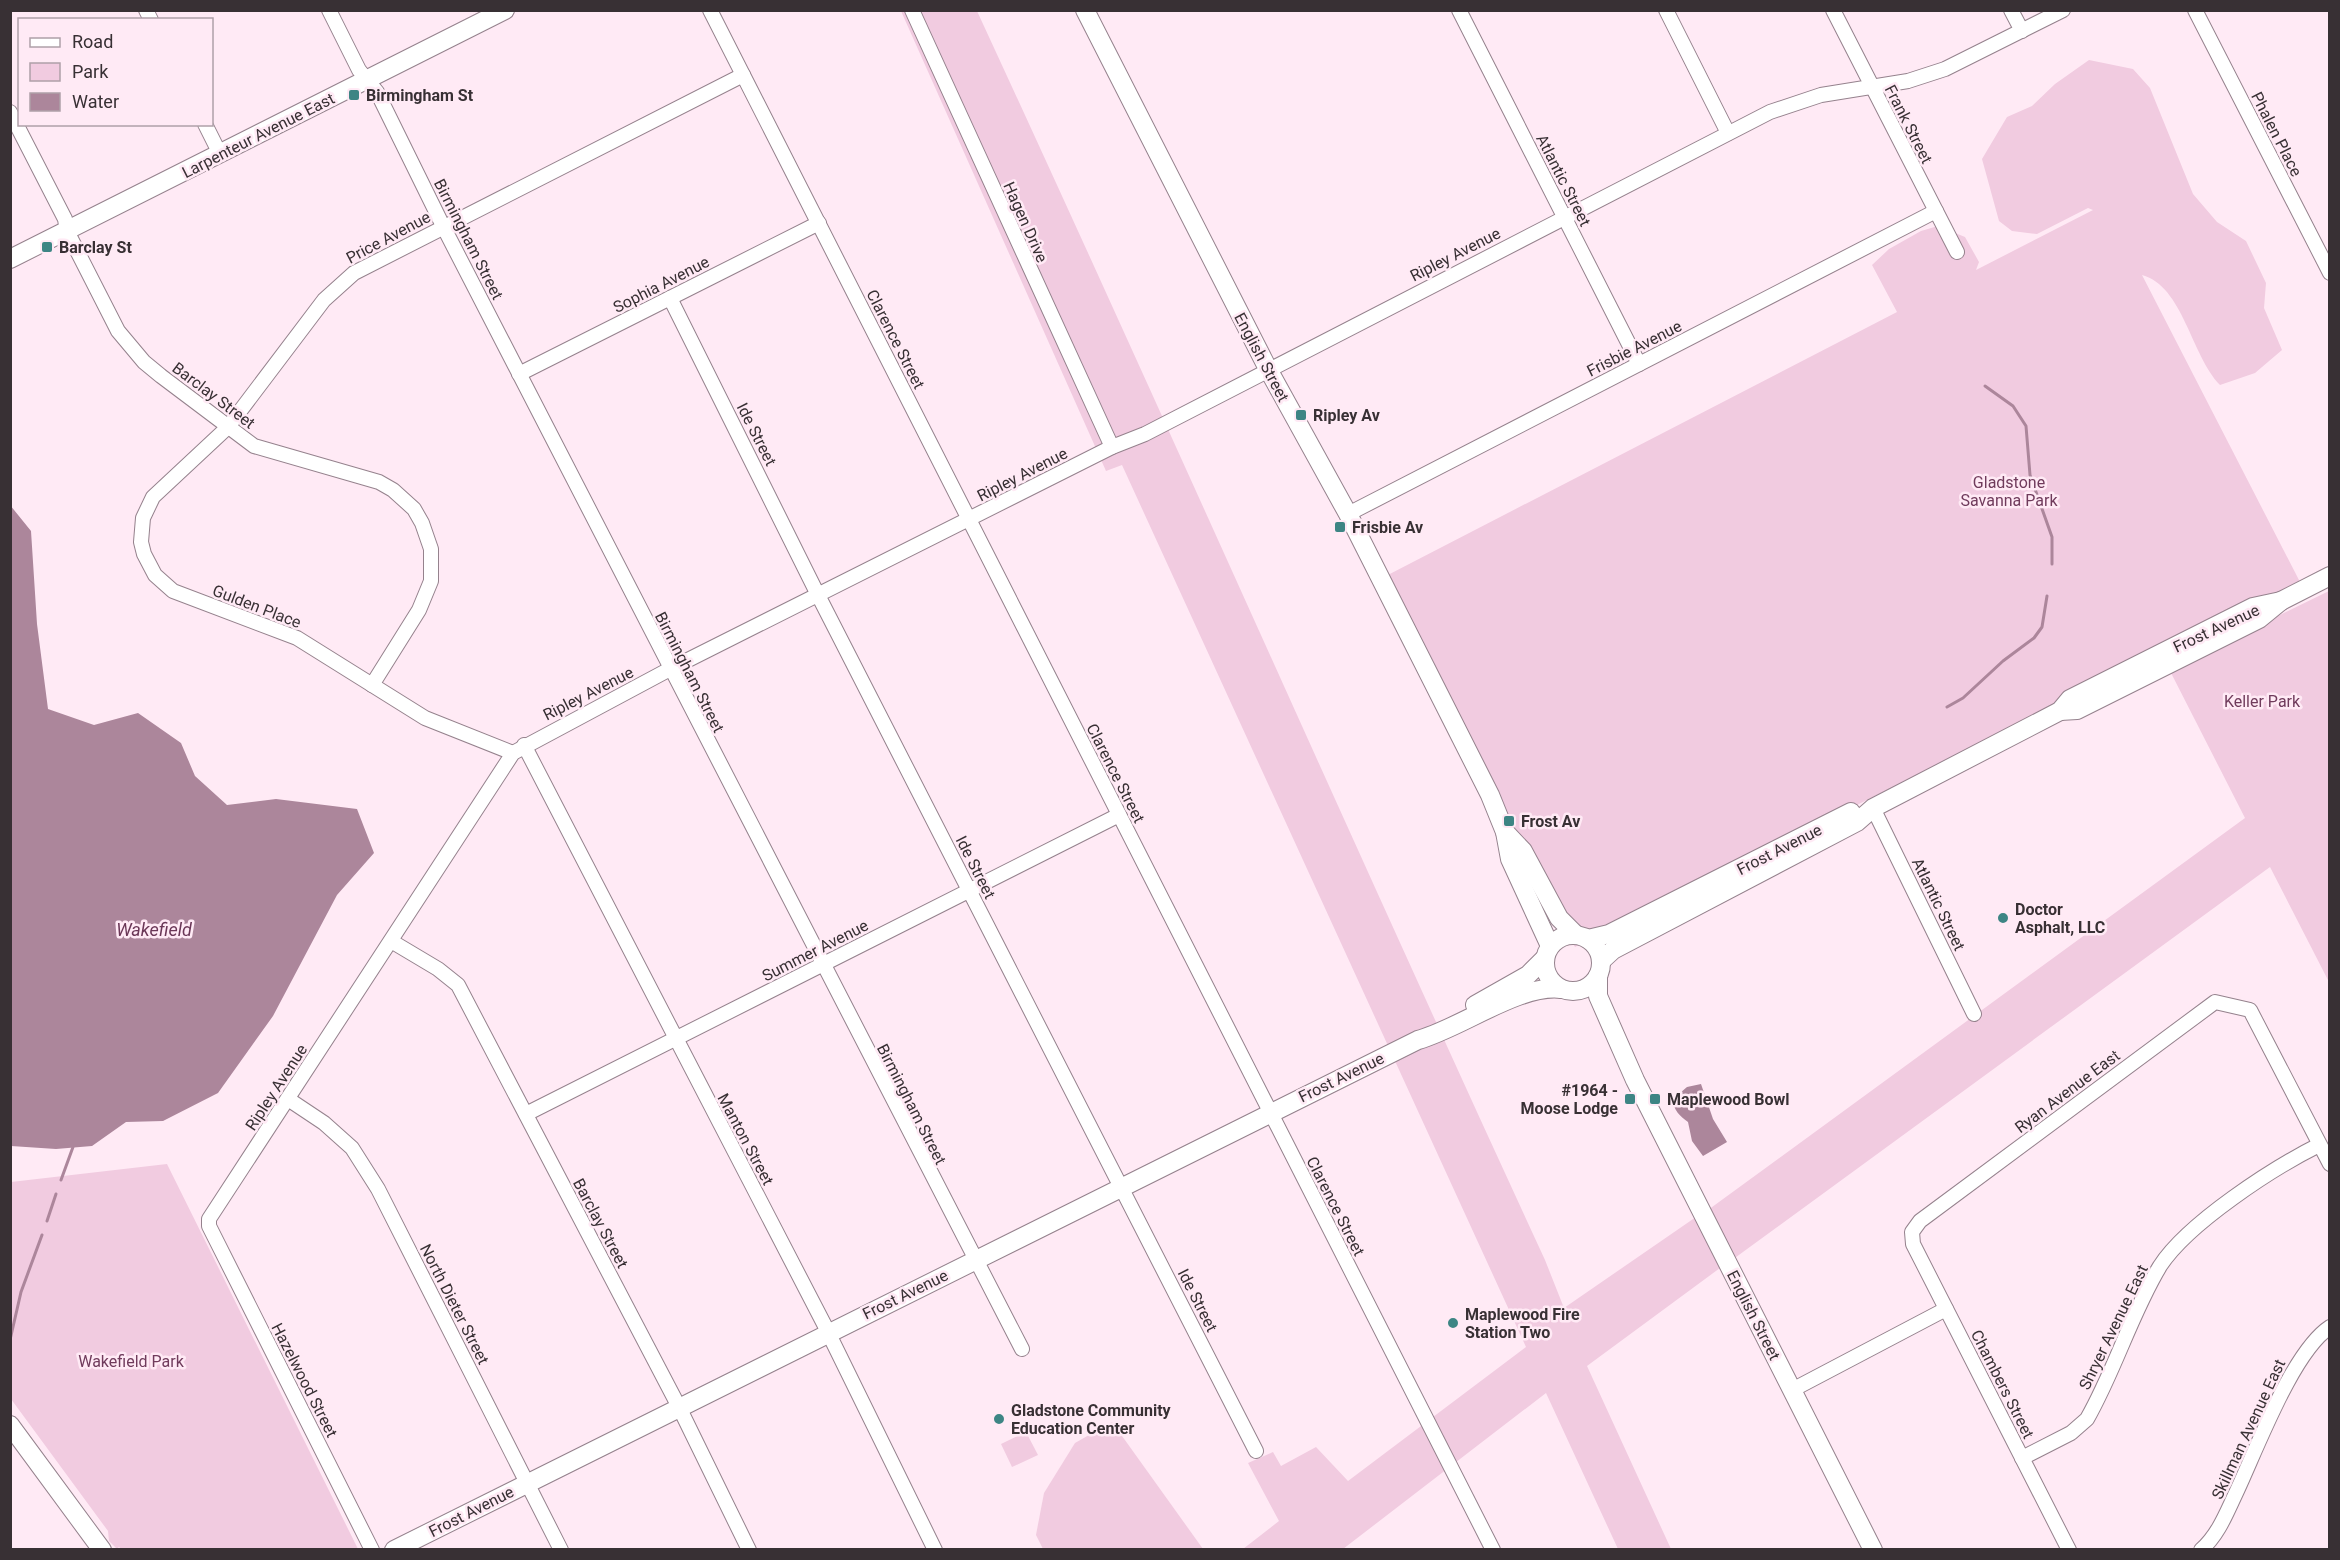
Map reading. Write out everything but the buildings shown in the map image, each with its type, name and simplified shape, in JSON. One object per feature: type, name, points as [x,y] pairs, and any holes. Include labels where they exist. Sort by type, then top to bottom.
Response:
[{"type":"street","name":"Birmingham Street","points":[[329,10],[359,70],[377,92],[443,226],[670,669],[1022,1349]]},
{"type":"street","name":"Larpenteur Avenue East","points":[[10,259],[504,10]]},
{"type":"street","name":"Clarence Street","points":[[710,10],[1493,1550]]},
{"type":"street","name":"Hagen Drive","points":[[912,10],[1112,447]]},
{"type":"street","name":"English Street","points":[[1085,10],[1268,369],[1348,514],[1490,795],[1505,832],[1510,859],[1547,952]]},
{"type":"street","name":"Atlantic Street","points":[[1459,10],[1639,364]]},
{"type":"street","points":[[1666,10],[1728,133]]},
{"type":"street","name":"Frank Street","points":[[1833,10],[1957,252]]},
{"type":"street","points":[[2012,10],[2022,30]]},
{"type":"street","name":"Ripley Avenue","points":[[209,1226],[209,1219],[518,749],[670,669],[1112,447],[1145,434],[1770,112],[1821,95],[1908,81],[1945,69],[2063,10]]},
{"type":"street","name":"Phalen Place","points":[[2195,10],[2330,273]]},
{"type":"street","name":"Price Avenue","points":[[228,427],[324,300],[338,285],[374,261],[744,75]]},
{"type":"street","name":"Barclay Street","points":[[10,112],[65,219],[66,231],[108,314],[130,347],[160,376],[254,446],[379,482],[402,497],[422,522],[431,549],[432,565],[427,593],[372,685]]},
{"type":"street","points":[[206,126],[220,154]]},
{"type":"street","name":"Frisbie Avenue","points":[[1348,514],[1936,211]]},
{"type":"street","name":"Sophia Avenue","points":[[519,374],[819,223]]},
{"type":"street","name":"Ide Street","points":[[670,298],[818,595],[1256,1451]]},
{"type":"street","name":"Gulden Place","points":[[228,427],[162,488],[147,507],[141,536],[148,565],[155,575],[173,591],[297,638],[425,718],[518,749]]},
{"type":"street","name":"Frost Avenue","points":[[1600,969],[1613,950],[1857,822],[1873,808],[2060,711],[2077,710],[2259,619],[2281,601],[2330,576]]},
{"type":"street","name":"Manton Street","points":[[518,749],[675,1039],[828,1332],[935,1550]]},
{"type":"street","name":"Atlantic Street","points":[[1873,808],[1974,1014]]},
{"type":"street","name":"Frost Avenue","points":[[1582,937],[1609,934],[1852,812],[1873,808]]},
{"type":"street","name":"Summer Avenue","points":[[526,1114],[1119,815]]},
{"type":"street","name":"English Street","points":[[1505,832],[1523,851],[1559,918],[1582,937]]},
{"type":"street","points":[[1566,935],[1582,937],[1599,952],[1600,969],[1586,988],[1565,990],[1548,976],[1547,952],[1566,935]]},
{"type":"street","name":"Barclay Street","points":[[391,941],[438,969],[458,985],[679,1407],[748,1550]]},
{"type":"street","name":"Frost Avenue","points":[[394,1550],[1121,1185],[1418,1040],[1434,1028],[1527,975],[1547,952]]},
{"type":"street","name":"English Street","points":[[1600,969],[1598,996],[1635,1080],[1873,1550]]},
{"type":"street","name":"Frost Avenue","points":[[1418,1040],[1437,1035],[1536,989],[1565,990]]},
{"type":"street","name":"English Street","points":[[1565,990],[1583,999],[1588,1005],[1635,1080]]},
{"type":"street","name":"Ryan Avenue East","points":[[1912,1232],[1920,1221],[2216,1002],[2250,1010],[2319,1145]]},
{"type":"street","name":"North Dieter Street","points":[[288,1099],[324,1124],[352,1148],[368,1173],[561,1550]]},
{"type":"street","points":[[2319,1145],[2330,1164]]},
{"type":"street","name":"Shryer Avenue East","points":[[2022,1458],[2071,1433],[2087,1419],[2151,1284],[2172,1250],[2200,1224],[2263,1178],[2319,1145]]},
{"type":"street","name":"Hazelwood Street","points":[[209,1226],[372,1550]]},
{"type":"street","name":"Chambers Street","points":[[1912,1232],[1913,1244],[2069,1550]]},
{"type":"street","points":[[1792,1390],[1946,1309]]},
{"type":"street","name":"Skillman Avenue East","points":[[2201,1550],[2223,1520],[2296,1364],[2315,1338],[2330,1327]]},
{"type":"street","points":[[10,1425],[102,1550]]},
{"type":"green space","points":[[901,11],[977,11],[1545,1260],[1564,1308],[1696,1217],[1720,1268],[1587,1366],[1671,1549],[1618,1549],[1546,1393],[1343,1549],[1243,1549],[1279,1521],[1248,1463],[1273,1452],[1281,1466],[1316,1447],[1348,1481],[1526,1347],[1122,465],[1106,471]]},
{"type":"green space","name":"Gladstone Savanna Park","points":[[2089,60],[2133,69],[2150,88],[2193,194],[2217,222],[2246,241],[2266,283],[2264,308],[2282,350],[2255,373],[2220,385],[2201,357],[2177,307],[2156,282],[2142,275],[2300,582],[1575,947],[1382,578],[1897,312],[1872,265],[1889,249],[1921,231],[1938,226],[1965,237],[1979,262],[1976,270],[2093,210],[2088,208],[2037,234],[2012,231],[1999,221],[1982,159],[2007,117],[2032,106],[2055,84]]},
{"type":"green space","name":"Keller Park","points":[[2329,591],[2329,982],[2270,867],[1732,1260],[1708,1210],[2245,818],[2169,669]]},
{"type":"green space","name":"Wakefield Park","points":[[167,1164],[358,1549],[122,1550],[119,1547],[117,1549],[109,1541],[108,1531],[11,1399],[11,1182]]},
{"type":"green space","points":[[1112,1422],[1203,1549],[1043,1549],[1036,1535],[1044,1493],[1075,1443]]},
{"type":"green space","points":[[1026,1432],[1038,1455],[1012,1467],[1001,1444]]},
{"type":"water","name":"Wakefield","points":[[10,505],[31,531],[37,624],[48,709],[94,725],[138,713],[181,743],[195,776],[227,805],[276,799],[357,809],[374,853],[337,895],[273,1016],[218,1093],[163,1121],[126,1122],[92,1146],[56,1149],[11,1146]]},
{"type":"water","points":[[1701,1084],[1713,1119],[1727,1142],[1703,1156],[1692,1141],[1688,1122],[1676,1110],[1673,1103],[1673,1099],[1687,1087]]},
{"type":"waterway","points":[[1985,386],[2013,406],[2026,426],[2030,475],[2052,537],[2052,564]]},
{"type":"waterway","points":[[1947,707],[1963,698],[2003,661],[2034,638],[2042,627],[2047,596]]},
{"type":"waterway","points":[[61,1180],[73,1147]]},
{"type":"waterway","points":[[47,1221],[56,1194]]},
{"type":"waterway","points":[[10,1340],[21,1292],[42,1235]]},
{"type":"place","name":"Birmingham St","points":[[354,95]]},
{"type":"place","name":"Barclay St","points":[[47,247]]},
{"type":"place","name":"Ripley Av","points":[[1301,415]]},
{"type":"place","name":"Frisbie Av","points":[[1340,527]]},
{"type":"place","name":"Frost Av","points":[[1509,821]]},
{"type":"place","name":"Doctor Asphalt, LLC","points":[[2003,918]]},
{"type":"place","name":"#1964 - Moose Lodge","points":[[1630,1099]]},
{"type":"place","name":"Maplewood Bowl","points":[[1655,1099]]},
{"type":"place","name":"Maplewood Fire Station Two","points":[[1453,1323]]},
{"type":"place","name":"Gladstone Community Education Center","points":[[999,1419]]}]
